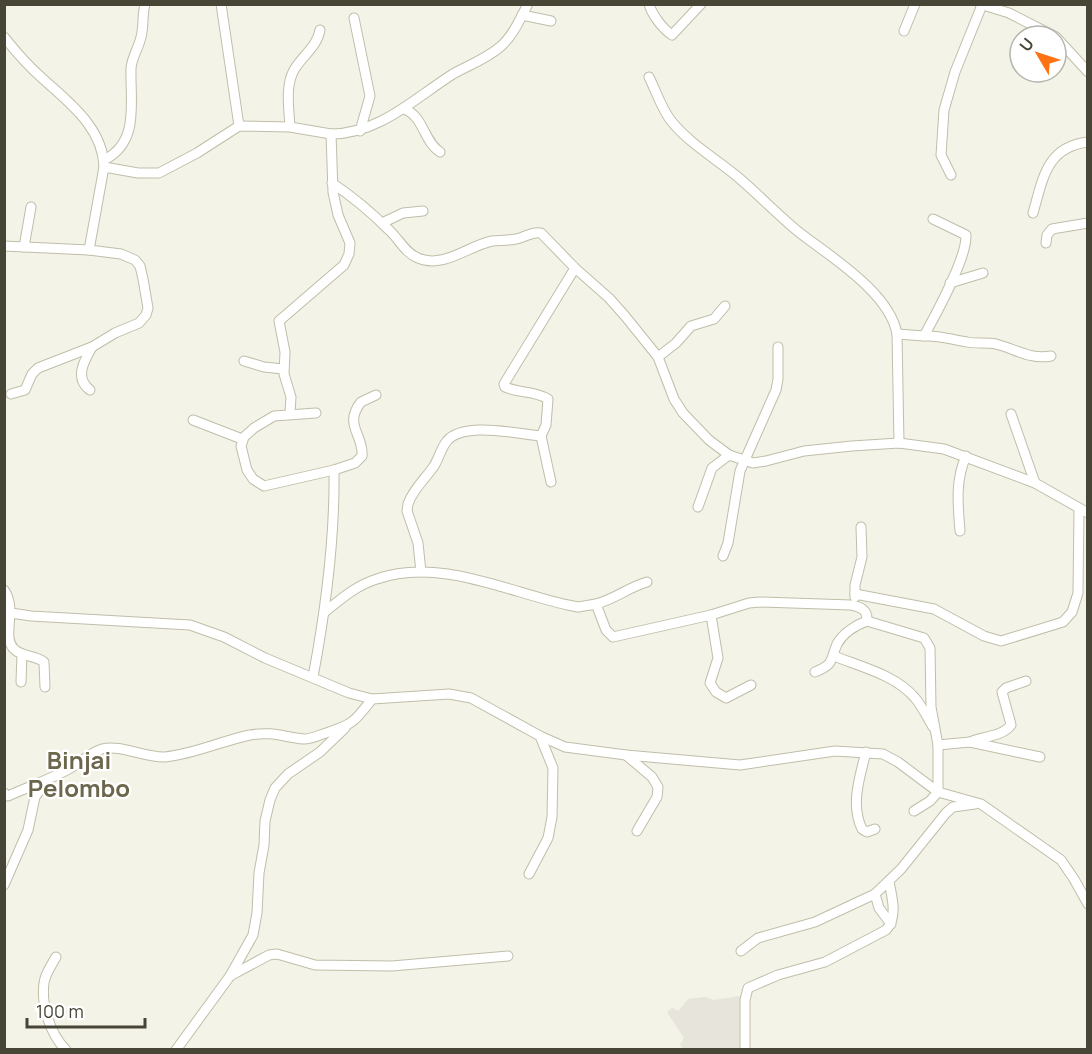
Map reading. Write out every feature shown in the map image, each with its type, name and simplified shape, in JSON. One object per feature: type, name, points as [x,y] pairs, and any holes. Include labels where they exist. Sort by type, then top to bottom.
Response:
[{"type":"street","points":[[104,163],[119,148],[130,132],[131,66],[141,39],[145,4]]},
{"type":"street","points":[[221,4],[239,126]]},
{"type":"street","points":[[104,163],[138,173],[159,173],[197,153],[239,126],[290,127],[331,134],[360,131],[404,109],[455,73],[491,54],[513,32],[528,4]]},
{"type":"street","points":[[649,4],[665,30],[672,35],[701,4]]},
{"type":"street","points":[[904,31],[915,4]]},
{"type":"street","points":[[1001,4],[1009,13]]},
{"type":"street","points":[[951,175],[941,155],[944,110],[955,72],[981,5],[1009,13],[1030,24]]},
{"type":"street","points":[[522,15],[551,21]]},
{"type":"street","points":[[354,18],[370,96],[360,131]]},
{"type":"street","points":[[290,127],[290,78],[318,39],[320,30]]},
{"type":"street","points":[[4,37],[28,65],[81,114],[96,137],[104,163],[88,250]]},
{"type":"street","points":[[1068,51],[1088,72]]},
{"type":"street","points":[[649,77],[666,114],[677,128],[863,284],[891,314],[897,334],[899,443]]},
{"type":"street","points":[[404,109],[415,114],[435,149],[440,152]]},
{"type":"street","points":[[290,413],[291,397],[284,369],[285,352],[279,326],[280,318],[344,265],[349,254],[350,243],[338,215],[332,183],[331,134]]},
{"type":"street","points":[[1033,213],[1045,172],[1053,157],[1063,150],[1088,142]]},
{"type":"street","points":[[332,183],[363,205],[411,255],[420,259],[443,260],[492,241],[517,239],[538,232],[544,235],[575,268],[609,298],[658,357],[674,399],[683,412],[710,440],[729,455],[753,463],[812,450],[899,443],[944,449],[1035,483],[1083,511],[1078,593],[1072,612],[1063,622],[1001,640],[984,636],[948,615],[925,607],[855,594]]},
{"type":"street","points":[[24,247],[31,207]]},
{"type":"street","points":[[382,223],[403,213],[423,211]]},
{"type":"street","points":[[924,336],[950,283],[963,251],[966,235],[933,219]]},
{"type":"street","points":[[1046,243],[1047,235],[1052,229],[1088,223]]},
{"type":"street","points":[[4,246],[121,254],[135,260],[144,279],[148,304],[146,315],[140,323],[115,333],[92,347],[38,368],[32,374],[25,390],[11,394]]},
{"type":"street","points":[[551,482],[541,436],[546,425],[548,399],[511,390],[504,387],[504,384],[575,268]]},
{"type":"street","points":[[950,283],[983,273]]},
{"type":"street","points":[[658,357],[676,343],[691,326],[714,319],[725,306]]},
{"type":"street","points":[[897,334],[948,337],[968,343],[993,343],[1033,357],[1051,356]]},
{"type":"street","points":[[90,390],[83,382],[82,371],[92,347]]},
{"type":"street","points":[[723,556],[728,543],[737,486],[744,461],[776,390],[778,347]]},
{"type":"street","points":[[244,361],[264,367],[284,369]]},
{"type":"street","points":[[316,413],[290,413],[271,417],[247,433],[242,439],[242,456],[253,479],[261,485],[273,485],[355,463],[362,456],[363,450],[353,427],[354,415],[361,402],[376,395]]},
{"type":"street","points":[[1011,414],[1035,483]]},
{"type":"street","points":[[193,420],[242,439]]},
{"type":"street","points":[[421,572],[418,543],[407,507],[409,500],[435,464],[447,441],[458,434],[479,430],[541,436]]},
{"type":"street","points":[[698,507],[712,468],[729,455]]},
{"type":"street","points":[[960,531],[957,491],[959,474],[966,456]]},
{"type":"street","points":[[313,676],[326,610],[335,495],[334,470]]},
{"type":"street","points":[[856,606],[855,585],[862,557],[861,527]]},
{"type":"street","points":[[326,610],[347,593],[378,578],[421,572],[491,582],[578,607],[615,598],[636,585],[647,582]]},
{"type":"street","points":[[4,590],[10,602],[10,642],[13,648],[22,654],[39,658],[44,662],[45,687]]},
{"type":"street","points":[[597,604],[606,630],[613,637],[760,602],[814,602],[856,606],[865,611],[867,621]]},
{"type":"street","points":[[11,613],[42,617],[190,625],[349,693],[372,699],[449,694],[471,698],[540,736],[565,747],[740,765],[835,751],[866,752],[892,758],[938,792],[981,804],[1061,860],[1088,904]]},
{"type":"street","points":[[711,615],[718,658],[711,680],[713,688],[726,698],[751,685]]},
{"type":"street","points":[[815,672],[828,665],[838,643],[851,629],[867,621],[924,638],[928,642],[932,707],[938,745],[938,792],[930,801],[914,811]]},
{"type":"street","points":[[21,682],[22,654]]},
{"type":"street","points":[[834,656],[903,686],[916,698],[937,734]]},
{"type":"street","points":[[938,745],[970,742],[1008,729],[1010,721],[1002,692],[1006,688],[1026,681]]},
{"type":"street","points":[[176,1050],[230,976],[250,943],[256,925],[265,821],[275,788],[288,774],[320,752],[358,717],[372,699]]},
{"type":"street","points":[[4,793],[8,796],[47,780],[70,769],[91,753],[104,748],[165,757],[266,733],[308,739],[347,727]]},
{"type":"street","points":[[529,874],[545,844],[552,817],[553,768],[540,736]]},
{"type":"street","points":[[970,742],[1040,757]]},
{"type":"street","points":[[866,752],[857,793],[856,810],[862,829],[867,832],[875,829]]},
{"type":"street","points":[[626,755],[652,777],[658,787],[657,797],[638,831]]},
{"type":"street","points":[[4,885],[28,830],[35,797],[47,780]]},
{"type":"street","points":[[741,951],[758,938],[814,922],[875,894],[889,882],[953,807],[981,804]]},
{"type":"street","points":[[745,1050],[746,990],[750,986],[778,975],[825,962],[881,933],[891,924],[893,904],[889,882]]},
{"type":"street","points":[[875,894],[879,908],[891,924]]},
{"type":"street","points":[[230,976],[269,955],[277,954],[315,965],[392,966],[508,956]]},
{"type":"street","points":[[56,957],[45,979],[45,1002],[53,1033],[66,1050]]},
{"type":"shaded area","points":[[740,996],[742,1049],[683,1049],[680,1045],[684,1038],[667,1012],[672,1008],[678,1011],[688,999],[705,997],[714,1000]]},
{"type":"district","name":"Binjai Pelombo","points":[[79,775]]}]
